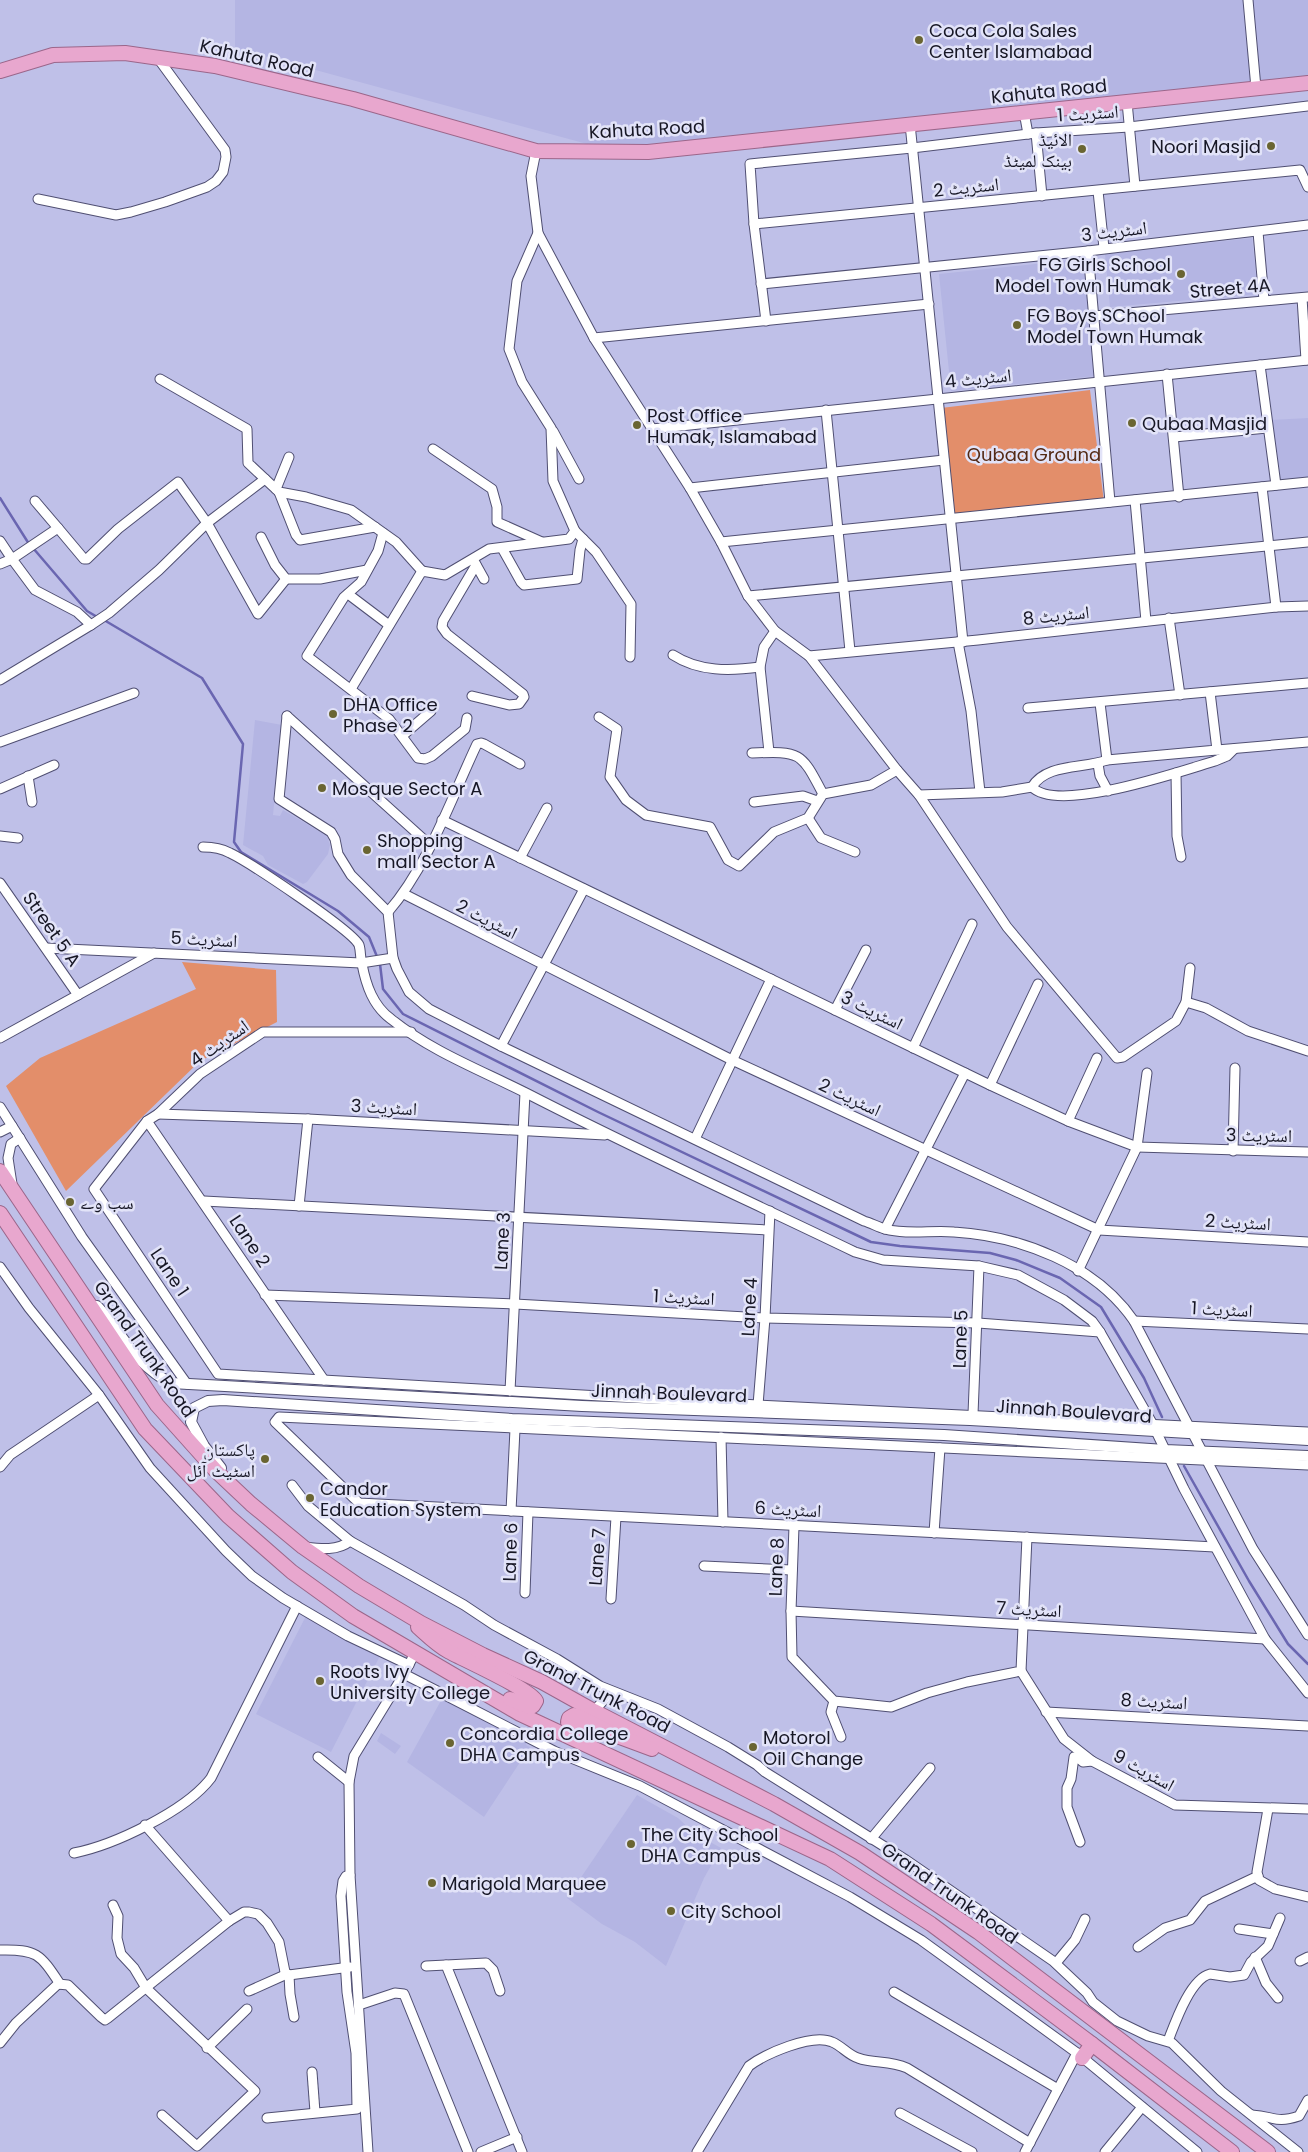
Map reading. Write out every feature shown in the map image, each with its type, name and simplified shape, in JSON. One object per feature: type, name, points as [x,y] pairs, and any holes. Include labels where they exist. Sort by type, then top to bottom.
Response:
[{"type":"highway","name":"Kahuta Road","points":[[0,72],[53,55],[125,53],[214,66],[353,99],[536,151],[648,152],[1308,83]]},
{"type":"highway","name":"Grand Trunk Road","points":[[0,1171],[158,1405],[216,1471],[251,1504],[303,1547],[358,1586],[403,1612],[483,1655],[542,1682],[594,1711],[723,1777],[860,1853],[978,1932],[1268,2152]]},
{"type":"highway","name":"Grand Trunk Road","points":[[0,1213],[145,1429],[196,1485],[292,1572],[353,1616],[411,1662],[830,1859],[931,1924],[1092,2044],[1232,2152]]},
{"type":"highway","points":[[403,1612],[436,1643],[527,1693],[535,1699],[535,1703],[530,1707],[522,1705],[460,1673],[411,1662]]},
{"type":"highway","points":[[662,1780],[614,1750],[575,1730],[568,1722],[569,1718],[574,1715],[617,1736],[723,1777]]},
{"type":"highway","points":[[1080,2055],[1092,2044]]},
{"type":"street","points":[[1248,0],[1256,88]]},
{"type":"street","points":[[38,199],[116,215],[197,192],[216,180],[226,164],[225,150],[157,57]]},
{"type":"street","points":[[1127,102],[1135,186]]},
{"type":"street","name":"اسٹریٹ 1","points":[[754,224],[750,164],[912,148],[1032,133],[1129,127],[1308,106]]},
{"type":"street","points":[[1024,112],[1032,133],[1042,196]]},
{"type":"street","points":[[910,124],[957,577],[960,642],[971,711],[980,792]]},
{"type":"street","points":[[536,151],[531,176],[538,232],[594,338],[690,488],[721,542],[748,596],[774,631],[808,656],[897,770],[919,795],[1007,927],[1087,1019],[1117,1058],[1123,1057],[1174,1024],[1186,1002],[1190,968]]},
{"type":"street","name":"اسٹریٹ 2","points":[[754,224],[1300,170],[1308,187]]},
{"type":"street","points":[[1098,191],[1104,248]]},
{"type":"street","points":[[754,224],[766,320]]},
{"type":"street","name":"اسٹریٹ 3","points":[[762,284],[1088,251],[1308,226]]},
{"type":"street","points":[[538,232],[517,281],[509,349],[522,382],[580,478]]},
{"type":"street","points":[[1258,232],[1264,300]]},
{"type":"street","points":[[1088,251],[1110,502]]},
{"type":"street","points":[[1305,297],[1307,360]]},
{"type":"street","name":"Street 4A","points":[[1094,316],[1305,297]]},
{"type":"street","points":[[594,338],[929,304]]},
{"type":"street","name":"اسٹریٹ 4","points":[[652,429],[1307,360]]},
{"type":"street","points":[[1260,365],[1276,485]]},
{"type":"street","points":[[1167,374],[1180,497]]},
{"type":"street","points":[[160,379],[247,429],[248,464],[277,490],[296,535],[300,540],[379,530]]},
{"type":"street","points":[[826,410],[850,651]]},
{"type":"street","points":[[551,428],[553,481],[575,531],[599,557],[631,604],[630,657]]},
{"type":"street","points":[[1174,437],[1267,428]]},
{"type":"street","points":[[433,449],[492,488],[497,507],[497,522],[543,542]]},
{"type":"street","points":[[277,490],[289,457]]},
{"type":"street","points":[[690,488],[944,460]]},
{"type":"street","points":[[0,680],[98,621],[159,570],[207,523],[265,479]]},
{"type":"street","points":[[35,501],[84,559],[87,559],[118,529],[178,482],[207,523],[258,614],[286,579]]},
{"type":"street","points":[[721,542],[1110,502],[1180,497],[1308,482]]},
{"type":"street","points":[[1262,487],[1276,607]]},
{"type":"street","points":[[277,490],[351,510],[396,542],[422,571],[445,575],[474,562],[489,549],[569,539],[575,531]]},
{"type":"street","points":[[1135,500],[1146,621]]},
{"type":"street","points":[[0,564],[12,559],[58,528]]},
{"type":"street","points":[[379,530],[378,551],[360,582],[344,596],[307,656],[389,719],[418,758],[425,759],[432,756],[465,729],[467,718]]},
{"type":"street","points":[[261,537],[275,565],[286,579]]},
{"type":"street","points":[[502,548],[524,585],[577,579],[583,539]]},
{"type":"street","points":[[0,541],[35,590],[98,621]]},
{"type":"street","points":[[748,596],[1308,542]]},
{"type":"street","points":[[474,562],[484,579]]},
{"type":"street","points":[[472,696],[509,705],[519,704],[524,697],[523,694],[447,634],[442,627],[443,621],[474,562]]},
{"type":"street","points":[[286,579],[320,579],[367,570]]},
{"type":"street","points":[[352,689],[422,571]]},
{"type":"street","points":[[348,594],[389,625]]},
{"type":"street","name":"اسٹریٹ 8","points":[[808,656],[960,642],[1276,607],[1308,606]]},
{"type":"street","points":[[1169,618],[1180,695]]},
{"type":"street","points":[[769,752],[760,667],[764,647],[774,631]]},
{"type":"street","points":[[673,655],[684,662],[700,667],[739,670],[760,667]]},
{"type":"street","points":[[1028,708],[1308,683]]},
{"type":"street","points":[[1210,692],[1216,750]]},
{"type":"street","points":[[0,742],[93,706],[134,693]]},
{"type":"street","points":[[1100,703],[1102,762],[1100,776],[1108,791]]},
{"type":"street","points":[[402,736],[432,711]]},
{"type":"street","points":[[430,845],[288,716],[279,799],[331,832],[336,839],[338,854],[351,875],[388,912],[390,959],[416,1000],[429,1009],[501,1046],[864,1221],[885,1229],[903,1232],[954,1232],[997,1237],[1039,1250],[1078,1271],[1108,1291],[1134,1321],[1253,1549],[1308,1635]]},
{"type":"street","points":[[599,717],[617,729],[610,777],[626,800],[646,815],[710,827],[728,860],[739,866],[774,832],[808,818],[820,797]]},
{"type":"street","points":[[1032,787],[1036,780],[1053,772],[1075,766],[1308,742]]},
{"type":"street","points":[[388,912],[404,894],[430,845],[477,744],[484,744],[520,764]]},
{"type":"street","points":[[1032,787],[1036,792],[1052,796],[1076,796],[1108,791],[1215,761],[1227,756],[1234,749]]},
{"type":"street","points":[[752,753],[786,753],[802,759],[820,797]]},
{"type":"street","points":[[0,789],[54,765]]},
{"type":"street","points":[[754,802],[803,796],[820,797],[872,785],[897,770]]},
{"type":"street","points":[[1176,773],[1177,836],[1181,857]]},
{"type":"street","points":[[28,776],[32,802]]},
{"type":"street","points":[[919,795],[1032,787]]},
{"type":"street","points":[[520,858],[546,808]]},
{"type":"street","points":[[808,818],[822,838],[855,852]]},
{"type":"street","name":"اسٹریٹ 3","points":[[442,820],[990,1086],[1068,1121],[1137,1147],[1308,1152]]},
{"type":"street","points":[[0,836],[18,838]]},
{"type":"street","points":[[203,847],[216,847],[231,853],[344,929],[358,944],[366,963],[374,1001],[390,1018],[459,1061],[609,1135],[867,1257],[904,1262],[979,1266],[1018,1275],[1033,1281],[1080,1311],[1100,1332],[1154,1428],[1215,1547],[1266,1639],[1308,1693]]},
{"type":"street","name":"Street 5 A","points":[[0,883],[78,995]]},
{"type":"street","points":[[501,1046],[584,889]]},
{"type":"street","name":"اسٹریٹ 2","points":[[404,894],[732,1060],[1099,1230],[1308,1242]]},
{"type":"street","points":[[913,1048],[972,924]]},
{"type":"street","name":"اسٹریٹ 5","points":[[46,948],[366,963],[390,959]]},
{"type":"street","points":[[835,1010],[866,950]]},
{"type":"street","points":[[0,1038],[154,953]]},
{"type":"street","points":[[695,1140],[771,979]]},
{"type":"street","points":[[990,1086],[1038,984]]},
{"type":"street","points":[[1186,1002],[1206,1008],[1248,1031],[1308,1051]]},
{"type":"street","name":"اسٹریٹ 4","points":[[94,1189],[148,1120],[158,1114],[200,1074],[263,1032],[411,1032]]},
{"type":"street","points":[[1068,1121],[1097,1058]]},
{"type":"street","points":[[1233,1151],[1235,1068]]},
{"type":"street","points":[[885,1229],[965,1073]]},
{"type":"street","points":[[1078,1271],[1137,1147],[1147,1073]]},
{"type":"street","name":"Lane 3","points":[[510,1391],[525,1093]]},
{"type":"street","points":[[0,1107],[82,1237],[187,1384]]},
{"type":"street","name":"اسٹریٹ 3","points":[[158,1114],[308,1119],[609,1135]]},
{"type":"street","points":[[298,1206],[308,1119]]},
{"type":"street","name":"Lane 2","points":[[148,1120],[324,1380]]},
{"type":"street","points":[[0,1132],[12,1126]]},
{"type":"street","points":[[13,1191],[8,1158],[11,1144],[20,1138]]},
{"type":"street","name":"Lane 1","points":[[94,1189],[218,1374],[324,1380]]},
{"type":"street","points":[[204,1201],[768,1230]]},
{"type":"street","name":"Lane 4","points":[[758,1405],[765,1318],[770,1211]]},
{"type":"street","points":[[0,1266],[29,1308],[99,1396],[150,1468],[211,1536],[252,1576],[297,1606],[348,1636],[411,1662],[554,1751],[640,1786],[818,1879],[921,1940],[1080,2055],[1197,2152]]},
{"type":"street","name":"Lane 5","points":[[973,1414],[979,1266]]},
{"type":"street","name":"Jinnah Boulevard","points":[[74,1281],[107,1317],[141,1362],[154,1374],[171,1383],[266,1388],[451,1393],[582,1406],[875,1414],[1189,1429],[1308,1440]]},
{"type":"street","name":"اسٹریٹ 1","points":[[265,1295],[515,1304],[765,1318],[978,1323],[1100,1332]]},
{"type":"street","name":"اسٹریٹ 1","points":[[1134,1321],[1308,1329]]},
{"type":"street","points":[[324,1380],[451,1393],[510,1391],[758,1405],[875,1414],[973,1414],[1154,1428]]},
{"type":"street","points":[[266,1388],[275,1403]]},
{"type":"street","points":[[1,1462],[99,1396]]},
{"type":"street","name":"Jinnah Boulevard","points":[[251,1504],[204,1446],[191,1422],[194,1408],[208,1401],[275,1403],[581,1422],[944,1435],[1203,1456],[1308,1456]]},
{"type":"street","points":[[581,1422],[582,1406]]},
{"type":"street","points":[[451,1414],[451,1426],[940,1448],[1167,1454]]},
{"type":"street","name":"اسٹریٹ 6","points":[[451,1426],[279,1417],[275,1422],[359,1504],[1215,1547]]},
{"type":"street","points":[[511,1511],[515,1429]]},
{"type":"street","points":[[1189,1429],[1308,1432]]},
{"type":"street","points":[[874,1444],[875,1433]]},
{"type":"street","points":[[721,1437],[723,1522]]},
{"type":"street","points":[[934,1532],[940,1448]]},
{"type":"street","points":[[1203,1456],[1308,1465]]},
{"type":"street","points":[[292,1485],[308,1506],[350,1541],[464,1605],[494,1625],[557,1659],[611,1692],[658,1710],[728,1746],[765,1772],[990,1916],[1056,1964],[1087,1993],[1093,2002],[1117,2021],[1148,2036],[1168,2041],[1221,2091],[1298,2152]]},
{"type":"street","name":"Lane 6","points":[[525,1593],[528,1512]]},
{"type":"street","name":"Lane 7","points":[[611,1599],[616,1516]]},
{"type":"street","name":"Lane 8","points":[[791,1611],[794,1526]]},
{"type":"street","points":[[1027,1537],[1021,1671],[1046,1712]]},
{"type":"street","points":[[303,1547],[331,1549],[341,1547],[350,1541]]},
{"type":"street","points":[[704,1566],[792,1570]]},
{"type":"street","points":[[74,1853],[95,1847],[145,1825],[177,1807],[197,1792],[211,1778],[297,1606]]},
{"type":"street","points":[[791,1611],[792,1658],[834,1701],[891,1707],[935,1690],[1021,1671]]},
{"type":"street","name":"اسٹریٹ 7","points":[[791,1611],[1266,1639]]},
{"type":"street","points":[[368,2152],[360,2005],[350,1875],[349,1782],[354,1756],[411,1662]]},
{"type":"street","points":[[594,1711],[611,1692]]},
{"type":"street","points":[[834,1701],[831,1712],[841,1737]]},
{"type":"street","name":"اسٹریٹ 8","points":[[1046,1712],[1308,1726]]},
{"type":"street","name":"اسٹریٹ 9","points":[[1046,1712],[1064,1739],[1092,1761],[1175,1805],[1308,1809]]},
{"type":"street","points":[[318,1757],[349,1782]]},
{"type":"street","points":[[1080,1842],[1066,1807],[1067,1788],[1071,1779],[1074,1757],[1084,1762],[1092,1761]]},
{"type":"street","points":[[871,1839],[930,1768]]},
{"type":"street","points":[[1268,1809],[1257,1872],[1259,1880],[1275,1889],[1308,1897]]},
{"type":"street","points":[[145,1825],[229,1921]]},
{"type":"street","points":[[267,2118],[357,2109],[354,2034],[349,2009],[342,1896],[343,1881],[346,1876],[350,1875]]},
{"type":"street","points":[[1138,1946],[1165,1928],[1190,1920],[1205,1901],[1258,1876]]},
{"type":"street","points":[[113,1905],[118,1916],[117,1938],[122,1954],[134,1968],[146,1988],[255,2090],[197,2146],[162,2115]]},
{"type":"street","points":[[0,2043],[16,2023],[60,1984],[68,1985],[105,2020],[229,1921],[244,1912],[258,1914],[267,1923],[279,1942],[288,1974],[294,2018]]},
{"type":"street","points":[[1168,2041],[1184,2003],[1200,1980],[1210,1974],[1230,1977],[1242,1976],[1255,1957],[1268,1946],[1280,1918]]},
{"type":"street","points":[[1056,1964],[1075,1940],[1085,1919]]},
{"type":"street","points":[[921,1940],[931,1924]]},
{"type":"street","points":[[1239,1929],[1274,1934]]},
{"type":"street","points":[[0,1950],[28,1950],[37,1955],[60,1984]]},
{"type":"street","points":[[1255,1957],[1266,1983],[1278,1998]]},
{"type":"street","points":[[426,1966],[486,1963],[492,1970],[500,1991]]},
{"type":"street","points":[[446,1965],[522,2152]]},
{"type":"street","points":[[249,1991],[288,1974],[356,1966]]},
{"type":"street","points":[[894,1992],[1058,2089]]},
{"type":"street","points":[[360,2005],[395,1993],[404,1994],[468,2152]]},
{"type":"street","points":[[1081,2011],[1093,2002]]},
{"type":"street","points":[[208,2048],[247,2009]]},
{"type":"street","points":[[697,2152],[749,2066],[758,2059],[797,2044],[819,2040],[834,2042],[850,2055],[861,2059],[888,2062],[907,2068],[1030,2142]]},
{"type":"street","points":[[1025,2152],[1058,2089],[1080,2055]]},
{"type":"street","points":[[312,2072],[315,2112]]},
{"type":"street","points":[[1252,2115],[1282,2121],[1290,2119],[1299,2116],[1308,2100]]},
{"type":"street","points":[[1105,2152],[1142,2107]]},
{"type":"street","points":[[900,2112],[972,2152]]},
{"type":"street","points":[[481,2152],[516,2137]]},
{"type":"shaded area","points":[[235,0],[1308,0],[1308,84],[613,151],[235,48]]},
{"type":"shaded area","name":"FG Girls School Model Town Humak","points":[[1252,238],[1258,294],[1110,307],[1105,254]]},
{"type":"shaded area","name":"FG Boys SChool Model Town Humak","points":[[1083,259],[1095,376],[951,391],[939,274]]},
{"type":"shaded area","points":[[1308,418],[1308,478],[1277,481],[1271,420]]},
{"type":"shaded area","points":[[255,720],[282,725],[273,815],[280,816],[283,810],[327,836],[330,845],[328,854],[307,882],[303,884],[268,865],[263,856],[243,845]]},
{"type":"shaded area","name":"Roots Ivy University College","points":[[309,1610],[384,1648],[331,1752],[256,1714]]},
{"type":"shaded area","points":[[443,1697],[527,1740],[526,1745],[530,1747],[484,1817],[407,1762]]},
{"type":"shaded area","points":[[381,1733],[401,1746],[395,1754],[377,1741]]},
{"type":"shaded area","points":[[637,1795],[678,1818],[694,1833],[721,1848],[704,1878],[666,1966],[635,1942],[602,1924],[567,1898]]},
{"type":"green space","name":"Qubaa Ground","points":[[1090,390],[1104,502],[955,520],[941,408]]},
{"type":"green space","points":[[182,962],[276,970],[277,1022],[200,1061],[66,1191],[6,1086],[40,1058],[196,989]]},
{"type":"waterway","points":[[0,498],[29,544]]},
{"type":"waterway","points":[[33,548],[87,611],[99,618]]},
{"type":"waterway","points":[[104,620],[202,678],[243,744],[234,842],[241,852],[338,911],[369,937],[380,964],[383,989],[403,1014],[598,1112],[871,1242],[990,1253],[1016,1260],[1060,1278],[1101,1307],[1144,1378],[1162,1417]]},
{"type":"waterway","points":[[1184,1466],[1249,1581],[1288,1644],[1308,1664]]},
{"type":"place","name":"Coca Cola Sales Center Islamabad","points":[[919,40]]},
{"type":"place","name":"Noori Masjid","points":[[1271,146]]},
{"type":"place","name":"الائیڈ بینک لمیٹڈ","points":[[1082,149]]},
{"type":"place","name":"FG Girls School Model Town Humak","points":[[1181,274]]},
{"type":"place","name":"FG Boys SChool Model Town Humak","points":[[1017,325]]},
{"type":"place","name":"Qubaa Masjid","points":[[1132,423]]},
{"type":"place","name":"Post Office Humak, Islamabad","points":[[637,425]]},
{"type":"place","name":"DHA Office Phase 2","points":[[333,714]]},
{"type":"place","name":"Mosque Sector A","points":[[322,788]]},
{"type":"place","name":"Shopping mall Sector A","points":[[367,850]]},
{"type":"place","name":"سب وے","points":[[70,1202]]},
{"type":"place","name":"پاکستان اسٹیٹ آئل","points":[[265,1459]]},
{"type":"place","name":"Candor Education System","points":[[310,1498]]},
{"type":"place","name":"Roots Ivy University College","points":[[320,1681]]},
{"type":"place","name":"Concordia College DHA Campus","points":[[450,1743]]},
{"type":"place","name":"Motorol Oil Change","points":[[753,1747]]},
{"type":"place","name":"The City School DHA Campus","points":[[631,1844]]},
{"type":"place","name":"Marigold Marquee","points":[[432,1883]]},
{"type":"place","name":"City School","points":[[671,1911]]}]
